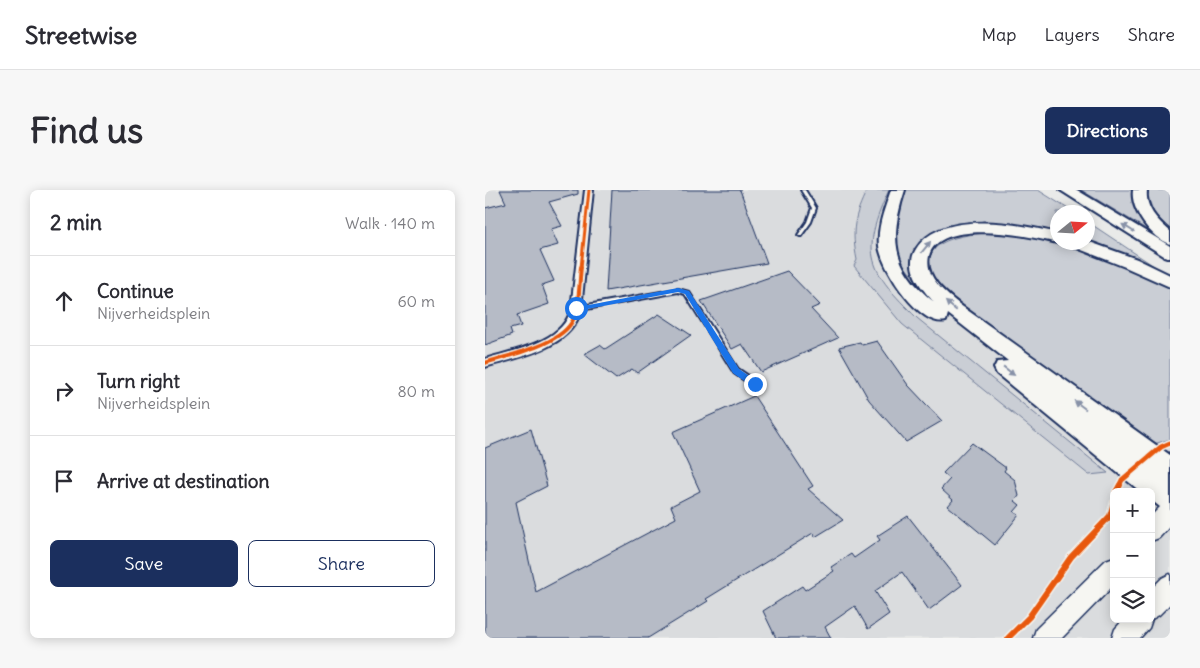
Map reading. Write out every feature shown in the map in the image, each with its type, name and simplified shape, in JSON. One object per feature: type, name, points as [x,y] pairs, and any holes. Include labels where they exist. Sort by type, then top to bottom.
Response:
[{"type":"highway","points":[[898,190],[886,227],[885,242],[889,258],[901,280],[929,308],[1170,498]]},
{"type":"highway","points":[[1140,190],[1139,198],[1144,212],[1170,239]]},
{"type":"highway","points":[[1060,192],[1074,205]]},
{"type":"highway","points":[[1060,192],[1170,253]]},
{"type":"highway","points":[[1095,221],[1170,268]]},
{"type":"highway","points":[[1050,237],[1017,230],[973,228],[957,231],[940,235],[928,243],[922,251],[919,262],[922,274],[933,290],[956,310],[1101,421],[1170,470]]},
{"type":"highway","points":[[1095,250],[1131,263],[1170,282]]},
{"type":"main road","points":[[1155,527],[1170,511]]},
{"type":"main road","points":[[1045,638],[1110,572]]},
{"type":"main road","points":[[1155,603],[1170,586]]},
{"type":"main road","points":[[1124,638],[1137,623]]},
{"type":"street","points":[[485,363],[544,343],[560,334],[572,322],[576,308],[589,190]]},
{"type":"lane","points":[[800,235],[809,222],[814,208],[803,190]]},
{"type":"lane","points":[[576,308],[678,290],[687,293],[736,371],[755,384]]},
{"type":"shaded area","points":[[485,190],[1028,190],[1050,207],[1050,250],[1095,250],[1095,246],[1170,280],[1170,638],[485,638]]},
{"type":"shaded area","points":[[867,190],[889,190],[874,230],[872,246],[879,274],[888,287],[917,318],[1108,473],[1089,475],[902,324],[854,266],[857,260],[854,240],[855,224],[859,208]]},
{"type":"shaded area","points":[[903,190],[1038,190],[1062,205],[1050,205],[1050,233],[1020,227],[937,233],[922,243],[914,254],[913,267],[919,284],[897,257],[892,228]]},
{"type":"shaded area","points":[[1081,190],[1133,190],[1168,242]]},
{"type":"shaded area","points":[[1149,190],[1170,190],[1170,230],[1154,213],[1147,195]]},
{"type":"shaded area","points":[[1095,227],[1160,270],[1095,245]]},
{"type":"shaded area","points":[[985,233],[1014,234],[1050,240],[1050,250],[1083,250],[1117,262],[1170,285],[1170,439],[1154,444],[1139,436],[949,296],[933,278],[929,264],[931,254],[936,247],[944,242]]},
{"type":"building","points":[[500,190],[578,190],[578,194],[549,202],[562,226],[551,229],[558,245],[540,250],[554,281],[542,285],[549,304],[517,315],[521,326],[510,329],[512,335],[485,345],[485,208],[506,203]]},
{"type":"building","points":[[612,190],[740,190],[767,263],[606,291]]},
{"type":"building","points":[[787,271],[820,305],[811,309],[838,338],[761,372],[742,344],[732,349],[701,301]]},
{"type":"building","points":[[659,314],[691,335],[637,373],[632,369],[616,379],[584,354],[600,345],[605,349]]},
{"type":"building","points":[[877,341],[908,385],[942,421],[906,442],[869,400],[839,347],[860,342],[862,345]]},
{"type":"building","points":[[754,396],[813,486],[808,489],[843,520],[815,537],[813,533],[706,599],[708,601],[648,638],[485,638],[485,448],[531,429],[547,486],[516,502],[536,592],[676,518],[671,506],[700,491],[673,432]]},
{"type":"building","points":[[972,443],[1006,468],[1004,471],[1015,480],[1019,496],[1015,501],[1020,505],[1014,512],[1019,515],[995,545],[948,506],[953,500],[941,489],[950,479],[943,473]]},
{"type":"building","points":[[908,516],[962,585],[929,610],[902,572],[875,591],[889,614],[868,629],[855,606],[825,627],[831,638],[776,638],[763,611],[802,586],[805,590],[834,571],[831,567],[851,554],[854,558],[880,540],[877,536]]},
{"type":"cycle path","points":[[485,363],[543,344],[563,331],[572,321],[576,309],[589,190]]},
{"type":"cycle path","points":[[1118,488],[1122,480],[1161,447],[1170,443]]},
{"type":"cycle path","points":[[1008,638],[1029,617],[1071,557],[1110,516]]},
{"type":"route","points":[[576,308],[678,290],[687,293],[736,371],[755,384]]}]
